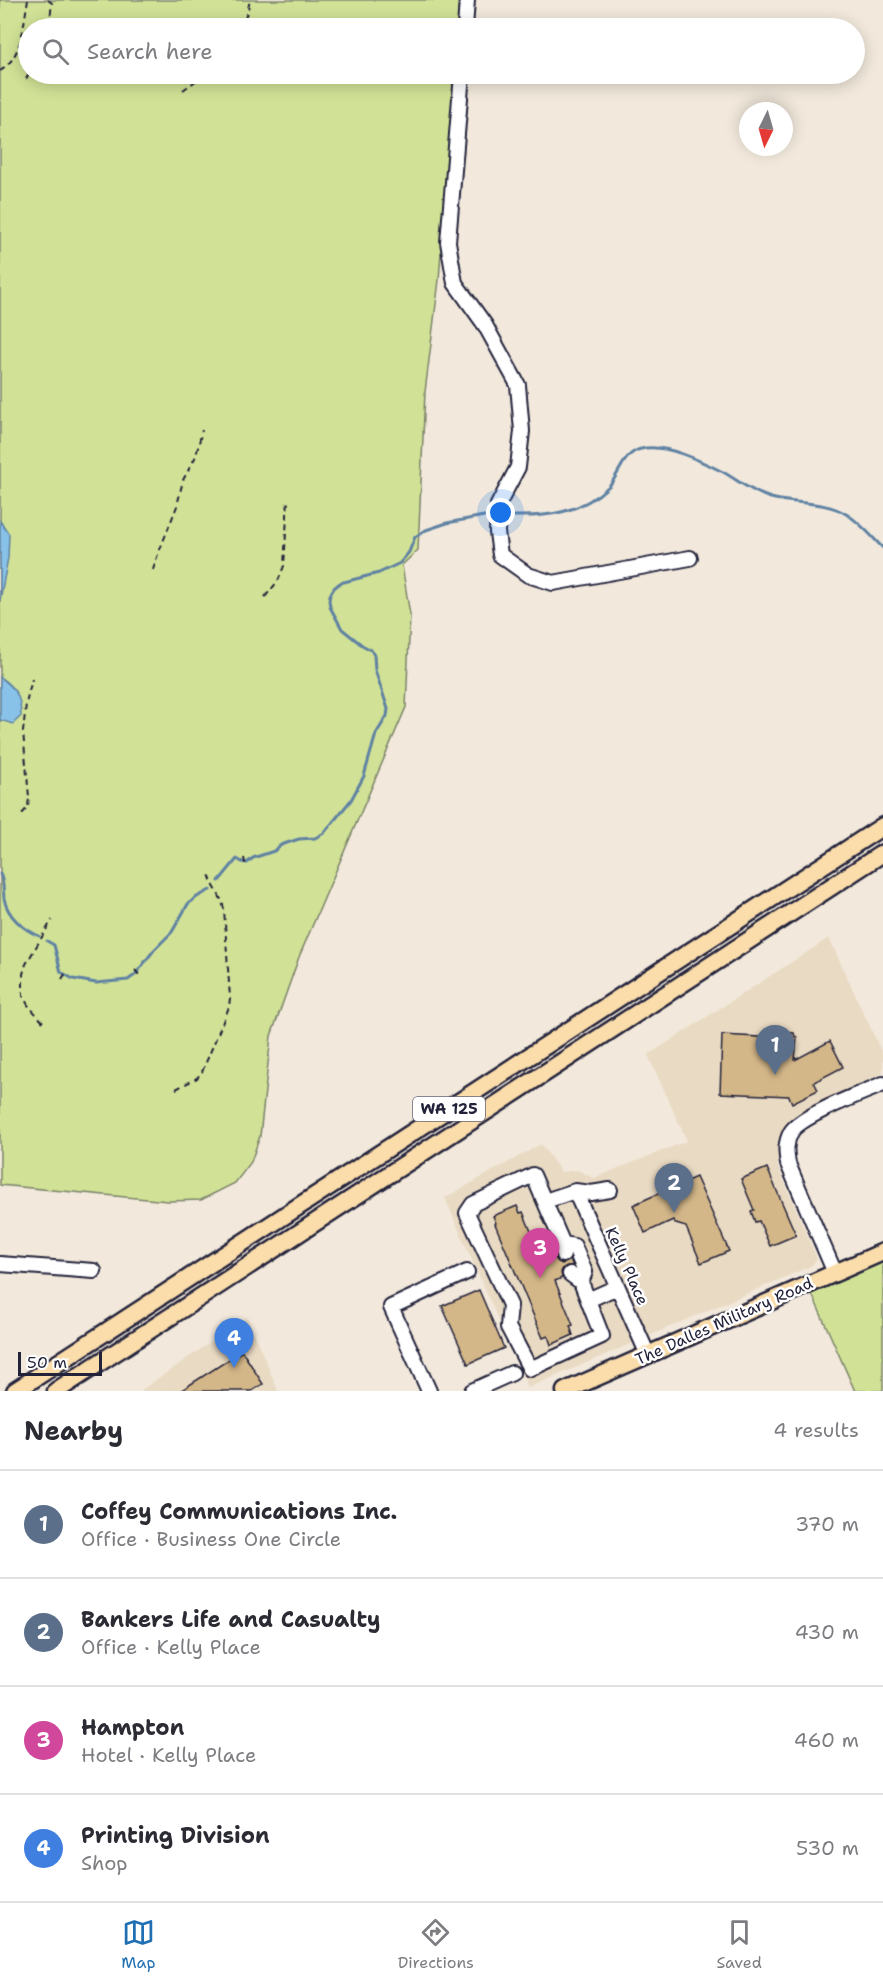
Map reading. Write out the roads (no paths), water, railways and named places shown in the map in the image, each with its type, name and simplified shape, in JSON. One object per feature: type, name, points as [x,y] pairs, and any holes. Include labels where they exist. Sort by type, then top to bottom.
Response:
[{"type":"main road","name":"WA 125","points":[[15,1391],[883,826]]},
{"type":"main road","name":"WA 125","points":[[56,1391],[883,853]]},
{"type":"main road","name":"The Dalles Military Road","points":[[565,1391],[883,1252]]},
{"type":"street","points":[[465,18],[466,0]]},
{"type":"street","points":[[461,84],[448,242],[455,283],[485,325],[518,385],[522,431],[518,468],[498,504],[497,532],[500,555],[528,575],[553,583],[690,558]]},
{"type":"street","points":[[835,1273],[788,1164],[785,1148],[792,1130],[813,1115],[883,1084]]},
{"type":"street","points":[[533,1175],[544,1201],[563,1250],[574,1246],[585,1272],[576,1278],[588,1300],[602,1336],[530,1369],[508,1327],[510,1305],[467,1213],[473,1204],[533,1175]]},
{"type":"street","points":[[544,1201],[575,1191],[591,1193],[610,1190]]},
{"type":"street","name":"Kelly Place","points":[[575,1191],[648,1354]]},
{"type":"street","points":[[0,1264],[94,1271]]},
{"type":"street","points":[[429,1391],[390,1307],[467,1272]]},
{"type":"street","points":[[588,1300],[617,1287]]},
{"type":"street","points":[[472,1391],[512,1373]]},
{"type":"water","points":[[0,521],[9,534],[8,558],[0,600]]},
{"type":"water","points":[[0,677],[14,689],[19,698],[21,716],[13,724],[0,720]]},
{"type":"waterway","points":[[512,516],[538,516],[575,508],[609,486],[626,459],[635,451],[651,448],[683,454],[723,472],[764,496],[837,510],[856,521],[883,548]]},
{"type":"waterway","points":[[219,881],[237,859],[247,863],[253,858],[274,851],[281,845],[299,839],[315,838],[324,833],[351,800],[364,776],[376,734],[387,716],[388,709],[375,670],[374,655],[371,650],[342,629],[330,607],[330,595],[334,588],[340,583],[379,573],[400,563],[409,552],[415,537],[426,530],[447,523],[484,516]]},
{"type":"waterway","points":[[0,874],[8,911],[22,926],[39,936]]},
{"type":"waterway","points":[[47,941],[54,945],[61,972],[73,979],[96,983],[128,980],[172,932],[188,904],[210,890]]},
{"type":"place","name":"Coffey Communications Inc.","points":[[775,1075]]},
{"type":"place","name":"Bankers Life and Casualty","points":[[674,1213]]},
{"type":"place","name":"Hampton","points":[[540,1278]]},
{"type":"place","name":"Printing Division","points":[[234,1368]]}]
